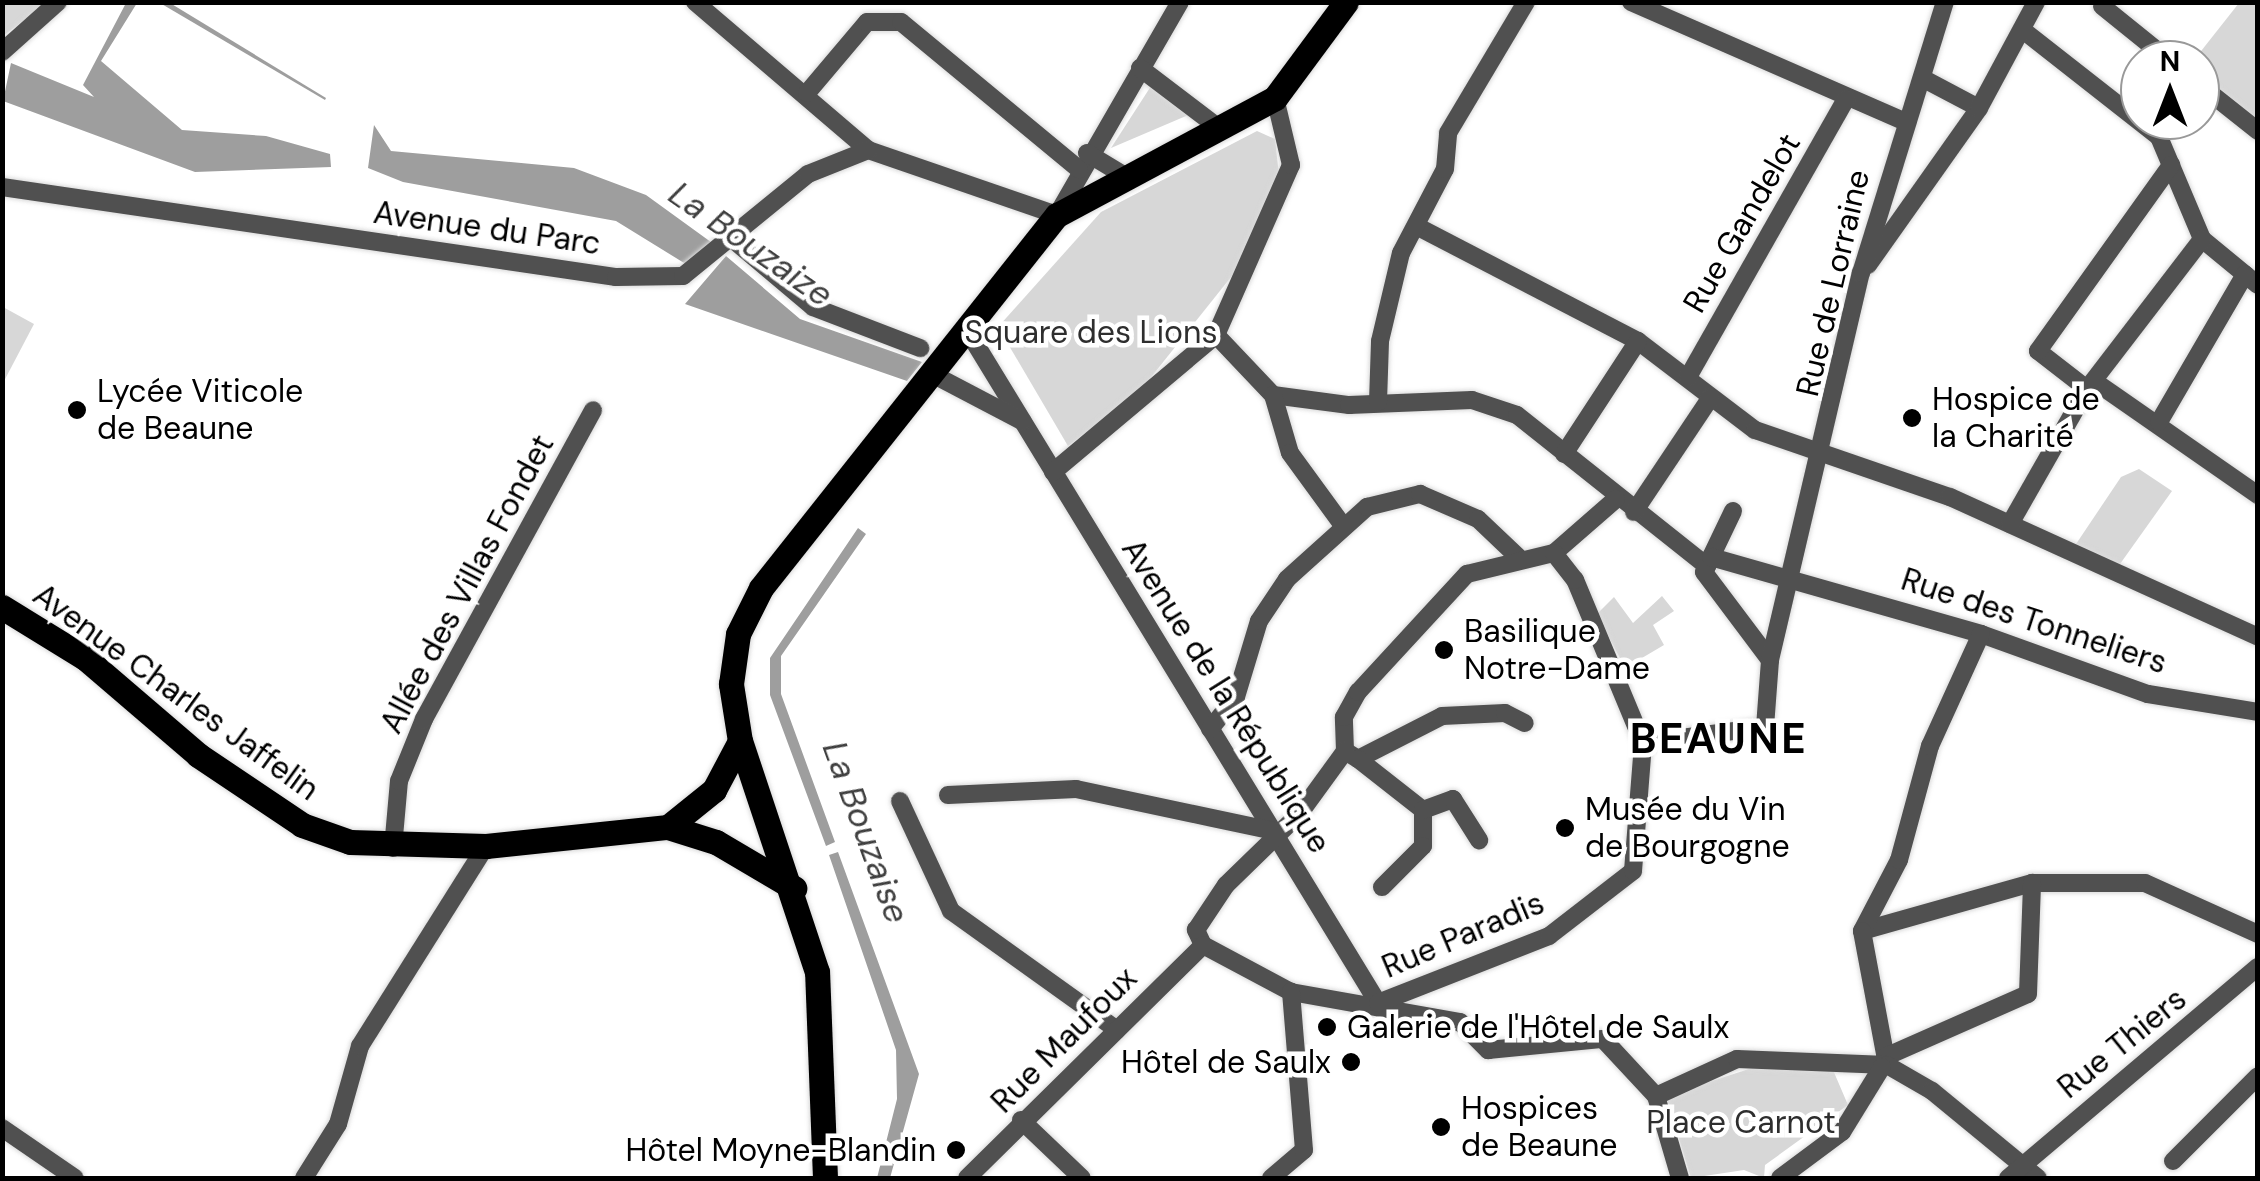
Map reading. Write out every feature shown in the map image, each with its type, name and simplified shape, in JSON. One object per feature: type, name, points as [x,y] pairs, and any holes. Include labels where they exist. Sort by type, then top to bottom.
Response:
[{"type":"main road","points":[[824,1178],[820,992],[794,888],[740,741],[732,662],[750,608],[1057,215],[1275,98],[1346,2]]},
{"type":"main road","name":"Avenue Charles Jaffelin","points":[[2,607],[85,658],[198,755],[302,825],[393,848],[486,846],[668,827]]},
{"type":"main road","points":[[668,827],[714,790],[740,741]]},
{"type":"main road","points":[[668,827],[716,842],[794,888]]},
{"type":"street","points":[[2,52],[58,2]]},
{"type":"street","points":[[695,2],[807,93],[868,150],[1057,215],[1083,161],[1180,2]]},
{"type":"street","points":[[1378,402],[1380,341],[1416,226],[1445,169],[1448,133],[1526,2]]},
{"type":"street","points":[[1631,2],[1846,99],[1904,121]]},
{"type":"street","name":"Rue de Lorraine","points":[[1643,742],[1712,728],[1765,728],[1770,660],[1824,459],[1861,273],[1904,121],[1922,78],[1945,2]]},
{"type":"street","points":[[1861,273],[1978,108],[2024,31],[2036,2]]},
{"type":"street","points":[[2102,6],[2144,40]]},
{"type":"street","points":[[807,93],[867,22],[900,22],[1083,161],[1125,176]]},
{"type":"street","points":[[2024,31],[2159,137],[2202,239],[2251,280],[2210,334],[2159,422]]},
{"type":"street","points":[[1140,68],[1220,128]]},
{"type":"street","points":[[1922,78],[1978,108]]},
{"type":"street","points":[[1053,472],[1216,335],[1291,166],[1275,98]]},
{"type":"street","name":"Rue Gandelot","points":[[1688,377],[1846,99]]},
{"type":"street","points":[[2220,101],[2258,131]]},
{"type":"street","name":"Avenue du Parc","points":[[2,187],[616,277],[683,276],[808,174],[868,150]]},
{"type":"street","points":[[2171,165],[2038,351],[2159,422],[2258,495]]},
{"type":"street","points":[[1416,226],[1638,341],[1754,430],[1824,459],[2010,524],[2258,637]]},
{"type":"street","points":[[731,238],[813,307],[920,348]]},
{"type":"street","points":[[2010,524],[2091,385],[2202,239]]},
{"type":"street","name":"Avenue de la République","points":[[966,330],[1378,1004]]},
{"type":"street","points":[[1216,335],[1273,395],[1290,453],[1341,522]]},
{"type":"street","points":[[1564,454],[1638,341]]},
{"type":"street","points":[[932,374],[1022,420]]},
{"type":"street","points":[[1273,395],[1378,402],[1472,400],[1516,415],[1616,499],[1709,561],[1770,660]]},
{"type":"street","points":[[1634,512],[1711,397]]},
{"type":"street","name":"Allée des Villas Fondet","points":[[393,848],[399,781],[424,719],[593,410]]},
{"type":"street","points":[[1210,729],[1236,697],[1259,620],[1341,522],[1420,494],[1478,518],[1518,556]]},
{"type":"street","points":[[1423,810],[1352,755],[1344,716],[1390,648],[1467,574],[1518,556],[1554,554],[1616,499]]},
{"type":"street","points":[[1709,561],[1733,511]]},
{"type":"street","name":"Rue Paradis","points":[[1378,1004],[1549,936],[1611,896],[1632,870],[1641,834],[1643,742],[1575,580],[1554,554]]},
{"type":"street","name":"Rue des Tonneliers","points":[[1709,561],[1982,634],[2148,694],[2258,712]]},
{"type":"street","points":[[1780,1178],[1842,1132],[1884,1063],[1862,931],[1899,860],[1930,746],[1982,634]]},
{"type":"street","points":[[1524,724],[1505,713],[1442,716],[1352,755],[1300,813],[1273,831],[1199,924],[1204,945],[1291,992],[1378,1004],[1460,1022],[1488,1050],[1603,1039],[1656,1096],[1680,1178]]},
{"type":"street","points":[[948,796],[1076,788],[1273,831]]},
{"type":"street","points":[[1423,810],[1454,799],[1479,840]]},
{"type":"street","points":[[900,801],[951,911],[1117,1030]]},
{"type":"street","points":[[1382,887],[1423,846],[1423,810]]},
{"type":"street","points":[[304,1178],[338,1124],[360,1046],[486,846]]},
{"type":"street","points":[[1862,931],[2032,884],[2145,884],[2258,934]]},
{"type":"street","points":[[1656,1096],[1737,1059],[1884,1063],[2028,994],[2032,884]]},
{"type":"street","name":"Rue Maufoux","points":[[967,1178],[1021,1120],[1204,945]]},
{"type":"street","name":"Rue Thiers","points":[[2008,1178],[2022,1161],[2165,1052],[2258,966]]},
{"type":"street","points":[[1271,1178],[1304,1150],[1291,992]]},
{"type":"street","points":[[1884,1063],[2022,1161],[2038,1178]]},
{"type":"street","points":[[2172,1161],[2258,1076]]},
{"type":"street","points":[[1021,1120],[1082,1178]]},
{"type":"street","points":[[2,1128],[75,1178]]},
{"type":"green space","points":[[2,3],[47,3],[3,36]]},
{"type":"green space","points":[[2239,3],[2257,3],[2257,122],[2220,93],[2220,40],[2210,40]]},
{"type":"green space","points":[[1153,83],[1193,113],[1111,148]]},
{"type":"green space","name":"Square des Lions","points":[[1257,131],[1275,139],[1279,175],[1255,247],[1140,391],[1068,446],[998,327],[1101,212]]},
{"type":"green space","points":[[3,307],[34,324],[3,383]]},
{"type":"green space","points":[[2139,469],[2172,491],[2115,571],[2072,550],[2121,477]]},
{"type":"green space","points":[[1662,596],[1674,611],[1653,625],[1664,645],[1625,668],[1597,614],[1614,597],[1633,623]]},
{"type":"green space","name":"Place Carnot","points":[[1752,1068],[1833,1070],[1848,1105],[1765,1165],[1764,1178],[1744,1170],[1691,1178],[1666,1096]]},
{"type":"shaded area","points":[[126,3],[137,3],[101,61],[182,130],[266,136],[330,154],[331,167],[195,172],[3,101],[11,63],[94,97],[83,85]]},
{"type":"shaded area","points":[[160,3],[170,3],[325,100]]},
{"type":"shaded area","points":[[374,125],[391,151],[574,168],[646,195],[715,245],[689,266],[616,221],[403,182],[368,168]]},
{"type":"shaded area","points":[[726,256],[800,319],[922,362],[907,381],[685,304]]},
{"type":"shaded area","points":[[858,528],[866,534],[781,656],[781,694],[835,842],[826,846],[770,695],[770,658]]},
{"type":"shaded area","points":[[838,852],[919,1074],[890,1178],[877,1178],[897,1099],[896,1050],[829,855]]},
{"type":"place","name":"Lycée Viticole de Beaune","points":[[77,410]]},
{"type":"place","name":"Hospice de la Charité","points":[[1912,418]]},
{"type":"place","name":"Basilique Notre-Dame","points":[[1444,650]]},
{"type":"place","name":"Musée du Vin de Bourgogne","points":[[1565,828]]},
{"type":"place","name":"Galerie de l'Hôtel de Saulx","points":[[1327,1027]]},
{"type":"place","name":"Hôtel de Saulx","points":[[1351,1062]]},
{"type":"place","name":"Hospices de Beaune","points":[[1441,1127]]},
{"type":"place","name":"Hôtel Moyne-Blandin","points":[[956,1150]]},
{"type":"district","name":"BEAUNE","points":[[1719,739]]},
{"type":"water label","name":"La Bouzaize","points":[[751,244]]},
{"type":"water label","name":"La Bouzaise","points":[[866,832]]}]
